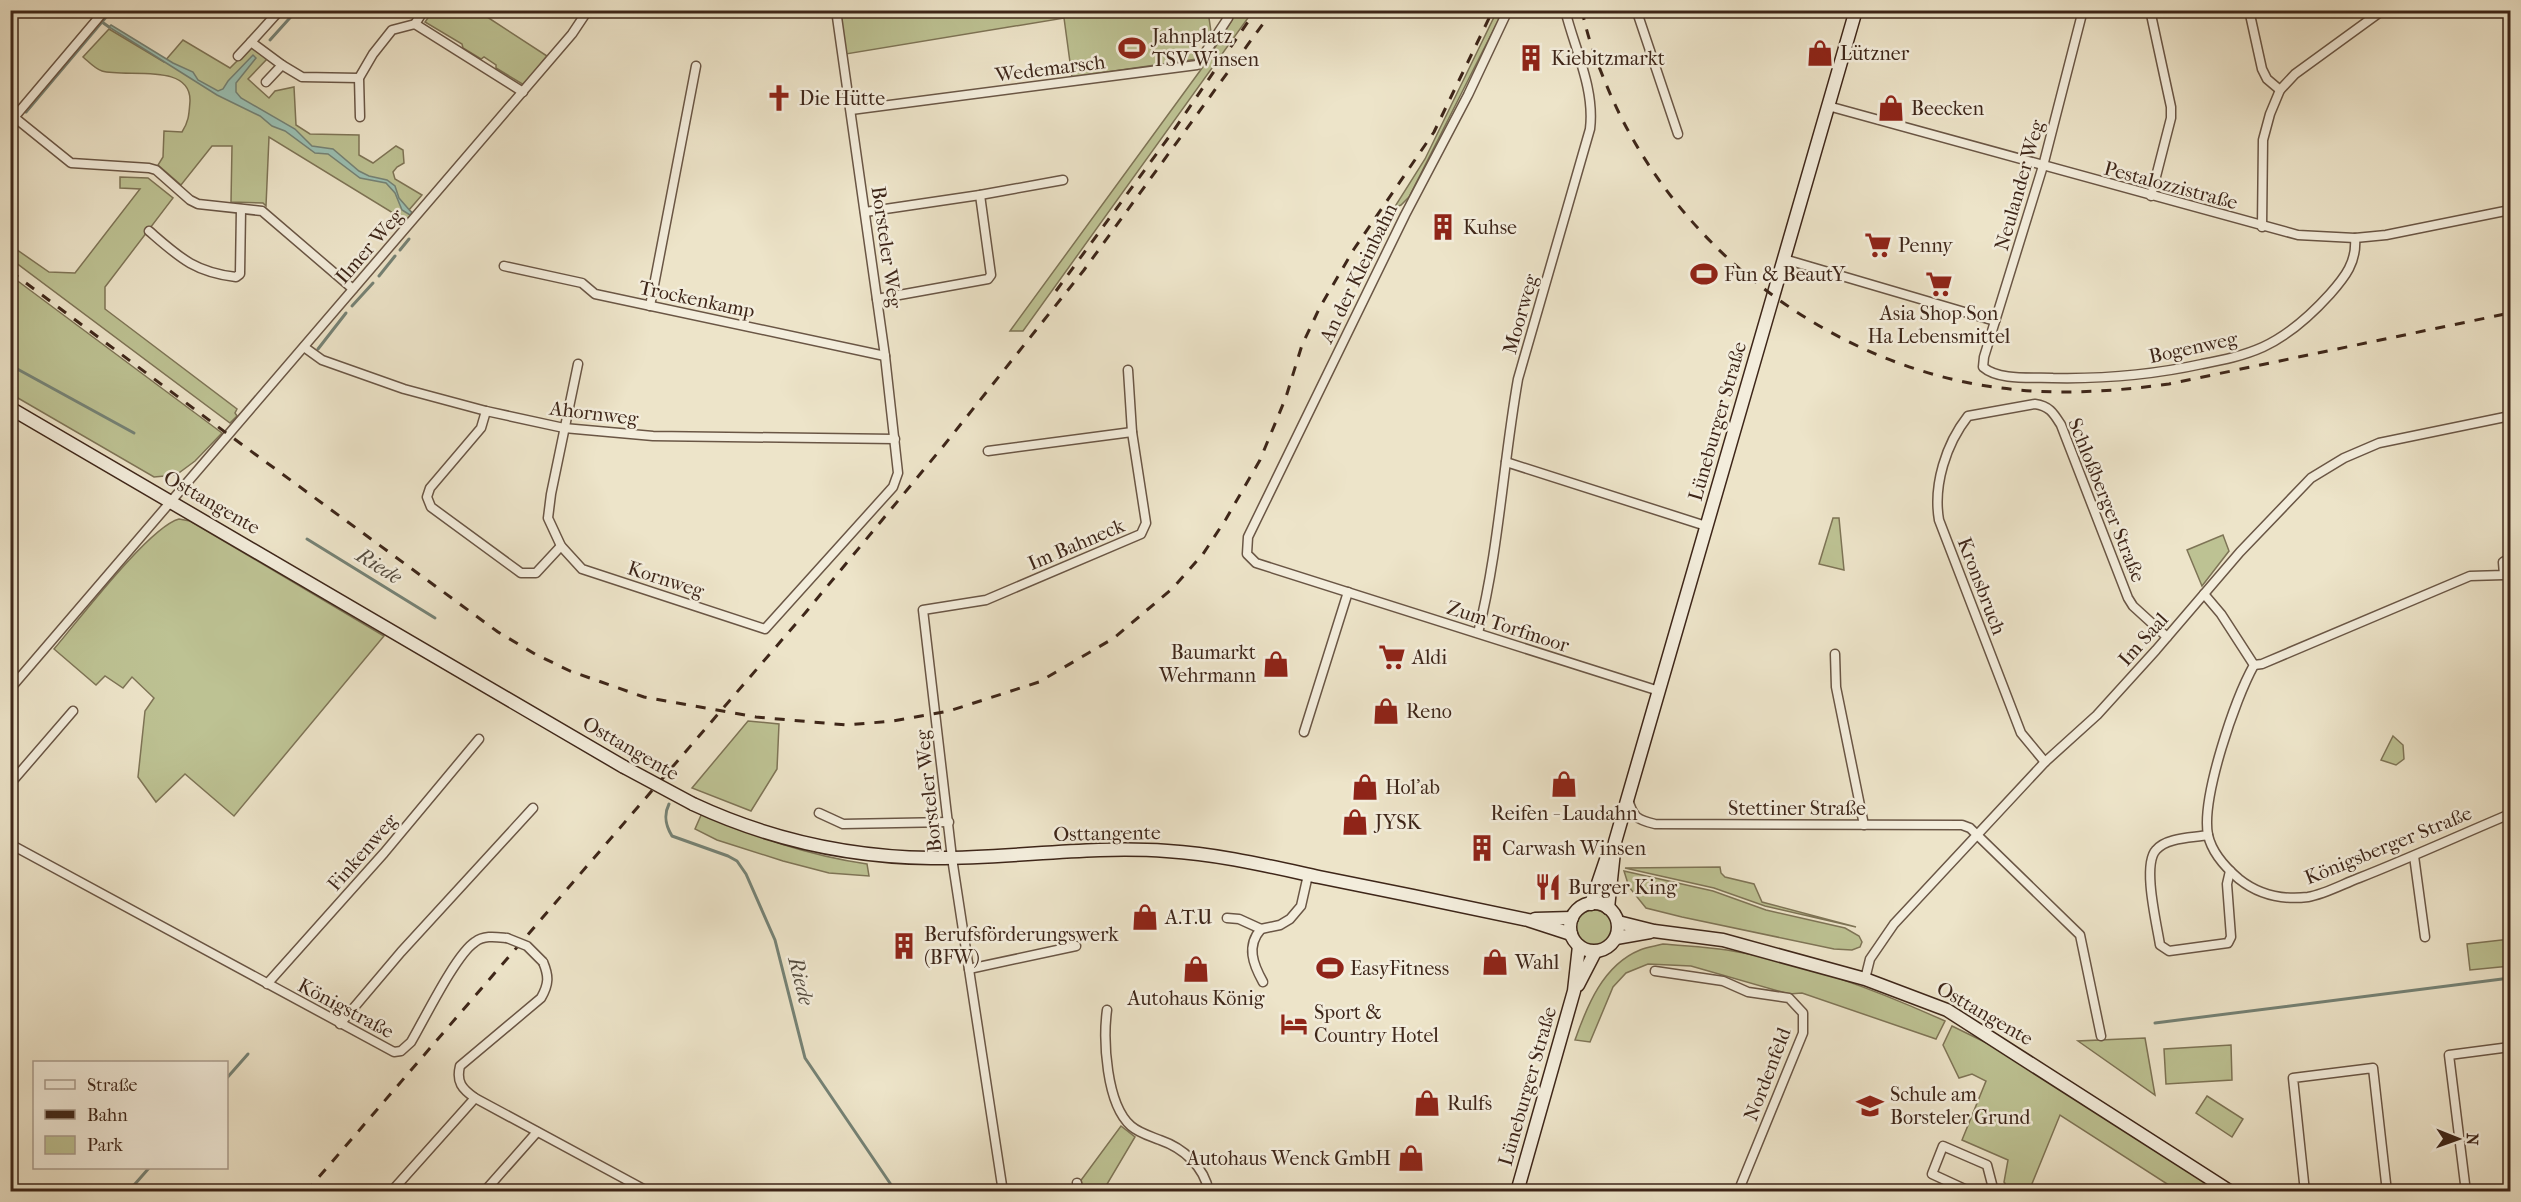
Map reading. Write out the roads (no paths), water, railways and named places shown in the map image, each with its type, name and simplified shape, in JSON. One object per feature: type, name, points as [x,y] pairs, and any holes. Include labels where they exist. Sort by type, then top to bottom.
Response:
[{"type":"main road","name":"Lüneburger Straße","points":[[1608,908],[1615,842],[1856,10]]},
{"type":"main road","name":"Osttangente","points":[[10,408],[624,767],[693,804],[742,825],[809,844],[866,854],[952,858],[1119,850],[1166,851],[1219,856],[1528,920],[1571,934]]},
{"type":"main road","name":"Lüneburger Straße","points":[[1591,904],[1606,856],[1615,842]]},
{"type":"main road","points":[[1595,952],[1579,946],[1571,934],[1572,918],[1578,910],[1591,904],[1608,908],[1618,922],[1616,938]]},
{"type":"main road","name":"Osttangente","points":[[1528,920],[1572,918]]},
{"type":"main road","name":"Osttangente","points":[[1618,922],[1654,931],[1723,940],[1865,979],[1959,1016],[2231,1191]]},
{"type":"main road","name":"Osttangente","points":[[1616,938],[1654,931]]},
{"type":"main road","name":"Lüneburger Straße","points":[[1574,991],[1595,952],[1607,948],[1616,938]]},
{"type":"main road","name":"Lüneburger Straße","points":[[1517,1191],[1574,991],[1579,946]]},
{"type":"street","points":[[105,10],[12,119],[71,163],[149,168],[156,170],[190,200],[198,204],[255,209],[268,215],[352,289]]},
{"type":"street","points":[[238,56],[279,10]]},
{"type":"street","points":[[360,117],[359,78],[373,54],[392,30],[415,24],[424,10]]},
{"type":"street","name":"Ilmer Weg","points":[[10,688],[523,92],[572,34],[588,10]]},
{"type":"street","name":"Borsteler Weg","points":[[836,10],[895,439],[898,473],[893,487]]},
{"type":"street","name":"An der Kleinbahn","points":[[1247,554],[1248,537],[1508,10]]},
{"type":"street","name":"Moorweg","points":[[1478,633],[1491,583],[1510,422],[1518,379],[1590,129],[1593,109],[1589,88],[1565,10]]},
{"type":"street","points":[[1634,10],[1638,15],[1678,134]]},
{"type":"street","name":"Neulander Weg","points":[[1983,367],[2043,166],[2083,10]]},
{"type":"street","points":[[2150,10],[2171,107],[2171,118],[2151,196]]},
{"type":"street","points":[[2249,10],[2262,69],[2267,79],[2280,90]]},
{"type":"street","points":[[2262,227],[2264,140],[2270,114],[2280,90],[2295,74],[2382,11]]},
{"type":"street","name":"Wedemarsch","points":[[850,110],[1197,65],[1228,18]]},
{"type":"street","points":[[415,24],[523,92]]},
{"type":"street","points":[[251,42],[282,65],[302,76],[359,78]]},
{"type":"street","points":[[266,82],[282,65]]},
{"type":"street","points":[[650,306],[696,66]]},
{"type":"street","name":"Pestalozzistraße","points":[[1828,106],[2262,227],[2298,235],[2355,238],[2386,235],[2511,210]]},
{"type":"street","points":[[865,212],[1063,180]]},
{"type":"street","points":[[877,299],[988,279],[991,275],[980,195]]},
{"type":"street","points":[[149,231],[187,263],[217,275],[236,277],[240,274],[242,209]]},
{"type":"street","name":"Bogenweg","points":[[1983,367],[1995,375],[2112,378],[2179,369],[2239,357],[2285,335],[2321,304],[2353,262],[2356,253],[2355,238]]},
{"type":"street","points":[[1784,259],[1995,321]]},
{"type":"street","name":"Trockenkamp","points":[[504,266],[582,283],[595,294],[885,356]]},
{"type":"street","name":"Ahornweg","points":[[304,346],[322,360],[404,389],[486,411],[564,428],[653,436],[895,439]]},
{"type":"street","name":"Kornweg","points":[[578,364],[550,494],[548,518],[561,546],[582,569],[765,629],[893,487]]},
{"type":"street","name":"Im Bahneck","points":[[923,610],[986,600],[1141,534],[1146,523],[1132,432],[1128,369]]},
{"type":"street","name":"Schloßberger Straße","points":[[1968,416],[2036,404],[2045,406],[2053,412],[2061,425],[2128,598],[2133,606],[2167,637]]},
{"type":"street","points":[[486,411],[481,428],[430,488],[428,497],[431,507],[521,573],[536,573],[561,546]]},
{"type":"street","name":"Kronsbruch","points":[[1968,416],[1957,429],[1945,459],[1938,498],[1939,520],[2021,733],[2044,762]]},
{"type":"street","name":"Im Saal","points":[[1865,979],[1870,959],[1894,924],[2044,762],[2097,715],[2240,552],[2311,478],[2344,458],[2379,443],[2511,416]]},
{"type":"street","points":[[988,451],[1132,432]]},
{"type":"street","points":[[1506,462],[1706,526]]},
{"type":"street","name":"Zum Torfmoor","points":[[1247,554],[1256,563],[1659,691]]},
{"type":"street","points":[[2204,594],[2254,665],[2262,664],[2470,576],[2504,575],[2503,562],[2511,558]]},
{"type":"street","points":[[1304,732],[1348,592]]},
{"type":"street","name":"Borsteler Weg","points":[[923,610],[950,822],[952,858],[1003,1191]]},
{"type":"street","points":[[1835,654],[1836,687],[1864,825]]},
{"type":"street","name":"Königsberger Straße","points":[[2254,665],[2234,713],[2210,789],[2207,811],[2208,835],[2216,854],[2230,871],[2258,892],[2276,897],[2309,896],[2414,856],[2511,814]]},
{"type":"street","points":[[10,784],[73,711]]},
{"type":"street","name":"Finkenweg","points":[[267,984],[384,853],[479,739]]},
{"type":"street","name":"Stettiner Straße","points":[[1628,799],[1633,816],[1655,824],[1962,825],[1978,835]]},
{"type":"street","points":[[340,1024],[400,952],[533,808]]},
{"type":"street","points":[[819,813],[843,824],[950,822]]},
{"type":"street","points":[[1978,835],[2080,935],[2101,1036]]},
{"type":"street","points":[[2208,835],[2169,841],[2155,850],[2149,866],[2160,945],[2169,951],[2228,943],[2231,937],[2227,884],[2230,871]]},
{"type":"street","name":"Königstraße","points":[[10,844],[388,1050],[401,1051],[411,1042],[462,954],[475,941],[489,937],[507,938],[527,946],[543,962],[548,974],[547,987],[541,998],[460,1066],[459,1083],[464,1091],[475,1098],[649,1191]]},
{"type":"street","points":[[2414,856],[2425,937]]},
{"type":"street","points":[[1227,918],[1239,919],[1261,929],[1280,925],[1290,919],[1301,906],[1308,875]]},
{"type":"street","points":[[1261,929],[1255,936],[1252,950],[1254,965],[1263,982]]},
{"type":"street","points":[[969,969],[1076,946]]},
{"type":"street","name":"Nordenfeld","points":[[1655,971],[1723,981],[1748,992],[1789,998],[1803,1013],[1803,1033],[1738,1191]]},
{"type":"street","points":[[1107,1010],[1105,1039],[1112,1086],[1123,1118],[1132,1128],[1172,1144],[1186,1154],[1202,1174],[1209,1191]]},
{"type":"street","points":[[2466,1191],[2450,1055],[2511,1047]]},
{"type":"street","points":[[2305,1191],[2293,1078],[2373,1068],[2387,1191]]},
{"type":"street","points":[[391,1191],[475,1098]]},
{"type":"street","points":[[484,1191],[537,1132]]},
{"type":"street","points":[[1971,1191],[1932,1174],[1943,1146],[1987,1165],[1994,1191]]},
{"type":"water","points":[[111,25],[173,63],[193,72],[198,80],[218,91],[223,89],[253,55],[256,58],[236,83],[236,92],[241,98],[295,129],[312,146],[333,149],[359,171],[387,180],[395,186],[399,198],[412,213],[410,215],[402,210],[395,193],[386,183],[360,178],[328,154],[315,153],[260,116],[217,95],[109,27]]},
{"type":"waterway","name":"Riede","points":[[26,112],[112,10]]},
{"type":"waterway","points":[[270,40],[297,10]]},
{"type":"waterway","points":[[102,22],[109,27]]},
{"type":"waterway","points":[[400,250],[409,239]]},
{"type":"waterway","points":[[379,276],[395,256]]},
{"type":"waterway","points":[[352,306],[373,283]]},
{"type":"waterway","points":[[318,349],[346,313]]},
{"type":"waterway","name":"Riede","points":[[10,365],[134,433]]},
{"type":"waterway","name":"Riede","points":[[307,539],[435,618]]},
{"type":"waterway","name":"Riede","points":[[669,804],[666,821],[672,836],[728,856],[737,861],[746,874],[775,940],[805,1058],[896,1192]]},
{"type":"waterway","points":[[2155,1023],[2510,978]]},
{"type":"waterway","points":[[228,1077],[248,1054]]},
{"type":"waterway","points":[[128,1192],[148,1169]]},
{"type":"railway","points":[[1056,291],[1174,130],[1256,10]]},
{"type":"railway","points":[[306,1192],[806,612],[945,444],[1084,270],[1273,10]]},
{"type":"railway","points":[[10,271],[498,632],[535,654],[570,671],[644,697],[756,717],[847,725],[893,721],[949,711],[1039,682],[1114,638],[1173,588],[1203,554],[1260,460],[1286,397],[1302,345],[1320,307],[1354,249],[1434,132],[1493,10]]},
{"type":"railway","points":[[1582,10],[1589,39],[1606,84],[1633,139],[1667,191],[1707,238],[1753,280],[1803,316],[1857,346],[1915,369],[1999,388],[2048,392],[2120,389],[2169,384],[2510,313]]},
{"type":"place","name":"Jahnplatz TSV Winsen","points":[[1132,48]]},
{"type":"place","name":"Lützner","points":[[1820,53]]},
{"type":"place","name":"Kiebitzmarkt","points":[[1531,58]]},
{"type":"place","name":"Die Hütte","points":[[779,98]]},
{"type":"place","name":"Beecken","points":[[1891,108]]},
{"type":"place","name":"Kuhse","points":[[1443,227]]},
{"type":"place","name":"Penny","points":[[1878,245]]},
{"type":"place","name":"Fun & BeautY","points":[[1704,274]]},
{"type":"place","name":"Asia Shop Son Ha Lebensmittel","points":[[1939,284]]},
{"type":"place","name":"Aldi","points":[[1392,657]]},
{"type":"place","name":"Baumarkt Wehrmann","points":[[1276,664]]},
{"type":"place","name":"Reno","points":[[1386,711]]},
{"type":"place","name":"Reifen - Laudahn","points":[[1564,784]]},
{"type":"place","name":"Hol'ab","points":[[1365,787]]},
{"type":"place","name":"JYSK","points":[[1355,822]]},
{"type":"place","name":"Carwash Winsen","points":[[1482,848]]},
{"type":"place","name":"Burger King","points":[[1548,887]]},
{"type":"place","name":"A.T.U","points":[[1145,917]]},
{"type":"place","name":"Berufsförderungswerk (BFW)","points":[[904,946]]},
{"type":"place","name":"Wahl","points":[[1495,962]]},
{"type":"place","name":"EasyFitness","points":[[1330,968]]},
{"type":"place","name":"Autohaus König","points":[[1196,969]]},
{"type":"place","name":"Sport & Country Hotel","points":[[1294,1024]]},
{"type":"place","name":"Rulfs","points":[[1427,1103]]},
{"type":"place","name":"Schule am Borsteler Grund","points":[[1870,1106]]},
{"type":"place","name":"Autohaus Wenck GmbH","points":[[1411,1158]]}]
